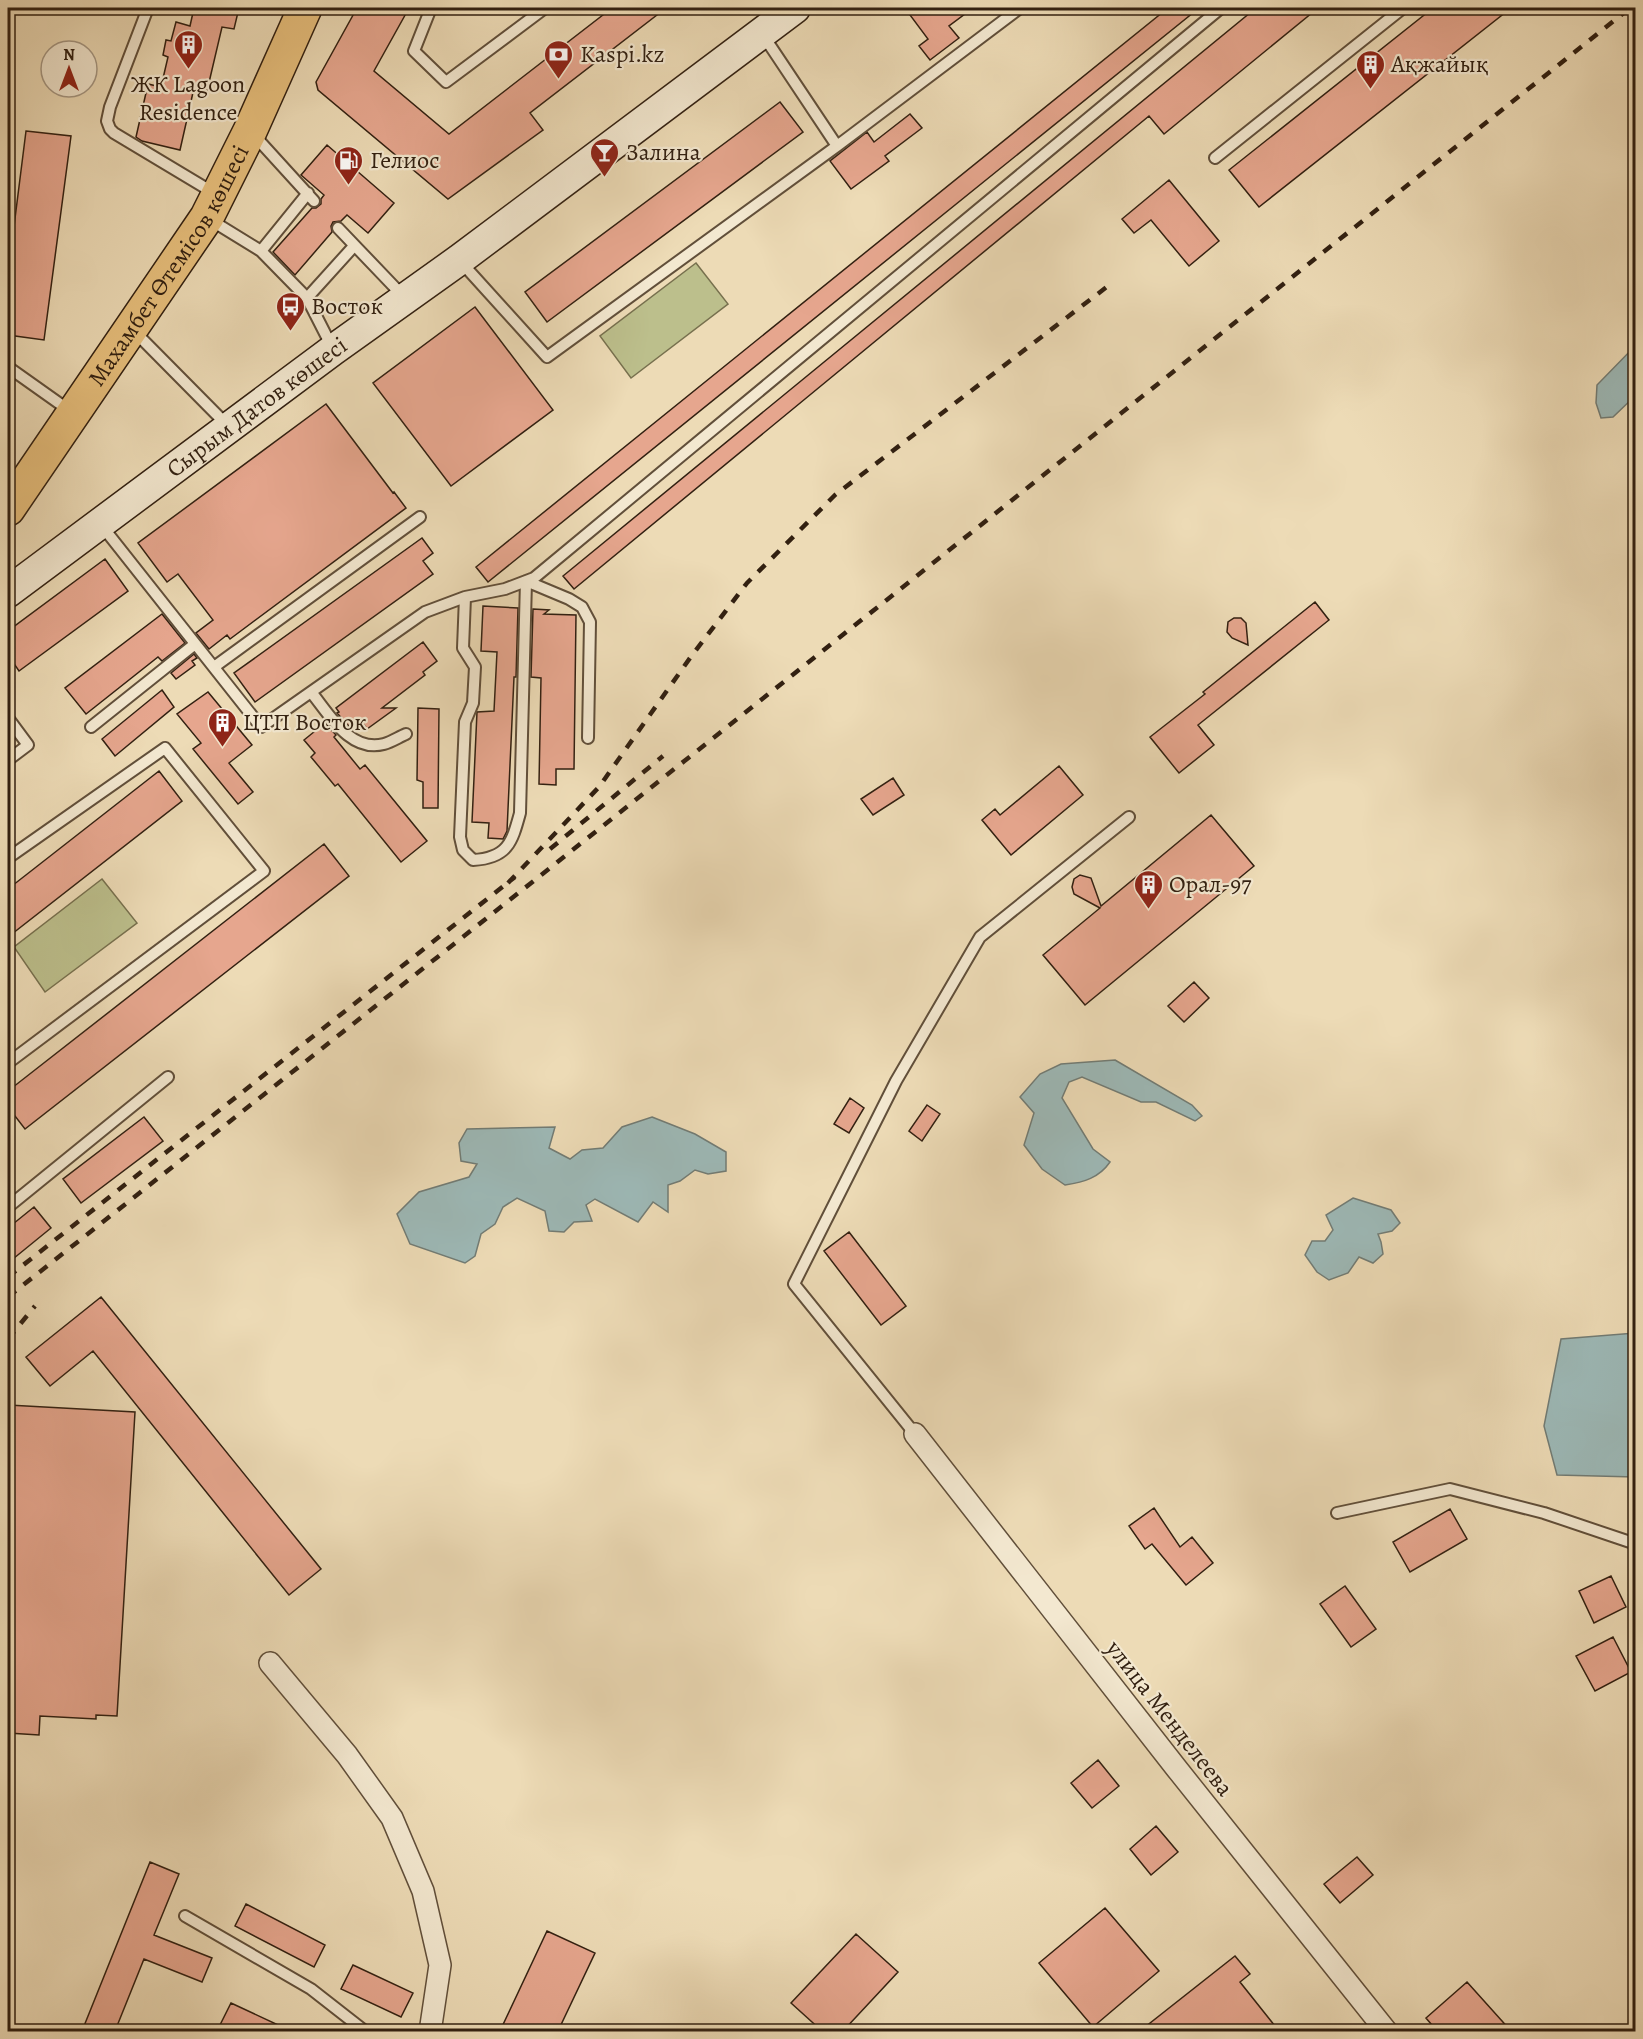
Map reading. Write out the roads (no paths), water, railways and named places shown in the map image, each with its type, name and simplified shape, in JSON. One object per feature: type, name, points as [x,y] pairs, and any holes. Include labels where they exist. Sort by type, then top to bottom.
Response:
[{"type":"main road","name":"Махамбет Өтемісов көшесі","points":[[8,509],[212,206],[250,131],[305,8]]},
{"type":"main road","name":"Сырым Датов көшесі","points":[[8,592],[333,350],[459,260],[778,16]]},
{"type":"street","name":"улица Менделеева","points":[[915,1434],[1177,1769],[1387,2031]]},
{"type":"street","points":[[270,1663],[347,1755],[392,1818],[423,1891],[441,1965],[430,2031]]},
{"type":"lane","points":[[147,8],[110,107],[107,121],[110,129],[212,206],[261,250],[307,298],[333,350]]},
{"type":"lane","points":[[431,8],[414,51],[446,82],[545,8]]},
{"type":"lane","points":[[459,260],[547,357],[837,146],[1020,8]]},
{"type":"lane","points":[[100,523],[261,727],[425,612],[465,597],[505,589],[534,578],[1221,8]]},
{"type":"lane","points":[[1215,158],[1403,8]]},
{"type":"lane","points":[[778,16],[837,146]]},
{"type":"lane","points":[[250,131],[311,197],[261,250]]},
{"type":"lane","points":[[338,228],[406,299]]},
{"type":"lane","points":[[307,298],[354,246]]},
{"type":"lane","points":[[131,328],[229,427]]},
{"type":"lane","points":[[8,367],[73,413]]},
{"type":"lane","points":[[214,667],[420,517]]},
{"type":"lane","points":[[465,597],[463,648],[475,667],[473,703],[465,722],[460,837],[463,850],[473,860],[488,859],[500,854],[512,840],[520,813],[526,581]]},
{"type":"lane","points":[[526,581],[569,598],[582,607],[590,622],[588,738]]},
{"type":"lane","points":[[91,727],[195,644]]},
{"type":"lane","points":[[311,692],[347,736],[365,745],[383,745],[406,734]]},
{"type":"lane","points":[[8,718],[28,745],[8,760]]},
{"type":"lane","points":[[8,858],[165,748],[264,871],[8,1063]]},
{"type":"lane","points":[[915,1434],[794,1284],[896,1081],[980,938],[1129,817]]},
{"type":"lane","points":[[8,1208],[168,1077]]},
{"type":"lane","points":[[1336,1514],[1450,1489],[1544,1514],[1635,1544]]},
{"type":"lane","points":[[185,1916],[311,1989],[366,2031]]},
{"type":"water","points":[[1635,346],[1635,396],[1613,417],[1601,418],[1596,403],[1597,385]]},
{"type":"water","points":[[1115,1060],[1192,1105],[1202,1116],[1195,1121],[1156,1102],[1141,1102],[1082,1077],[1069,1082],[1062,1098],[1093,1149],[1110,1162],[1101,1172],[1090,1178],[1065,1185],[1042,1169],[1024,1145],[1034,1113],[1020,1097],[1040,1074],[1061,1064]]},
{"type":"water","points":[[652,1117],[695,1134],[726,1152],[726,1171],[708,1174],[695,1170],[680,1181],[668,1185],[668,1212],[653,1202],[638,1222],[595,1199],[586,1205],[592,1221],[574,1222],[564,1232],[549,1231],[545,1211],[517,1198],[503,1207],[495,1224],[481,1234],[475,1256],[465,1263],[410,1244],[397,1214],[419,1192],[469,1177],[477,1164],[461,1161],[459,1143],[467,1129],[555,1127],[549,1148],[570,1159],[582,1150],[603,1148],[622,1127]]},
{"type":"water","points":[[1353,1198],[1391,1210],[1400,1223],[1392,1231],[1378,1234],[1383,1254],[1373,1263],[1359,1257],[1348,1273],[1329,1280],[1317,1272],[1305,1255],[1312,1241],[1325,1241],[1333,1230],[1326,1215]]},
{"type":"water","points":[[1635,1333],[1635,1477],[1557,1475],[1544,1426],[1561,1339]]},
{"type":"railway","points":[[8,1297],[1630,8]]},
{"type":"railway","points":[[508,883],[599,787],[690,658],[747,583],[835,495],[1108,286]]},
{"type":"railway","points":[[550,849],[663,756]]},
{"type":"railway","points":[[8,1277],[515,877]]},
{"type":"railway","points":[[8,1339],[35,1306]]},
{"type":"place","name":"ЖК Lagoon Residence","points":[[188,70]]},
{"type":"place","name":"Kaspi.kz","points":[[559,80]]},
{"type":"place","name":"Ақжайық","points":[[1370,90]]},
{"type":"place","name":"Залина","points":[[605,178]]},
{"type":"place","name":"Гелиос","points":[[349,186]]},
{"type":"place","name":"Восток","points":[[290,332]]},
{"type":"place","name":"ЦТП Восток","points":[[222,748]]},
{"type":"place","name":"Орал-97","points":[[1148,910]]}]
